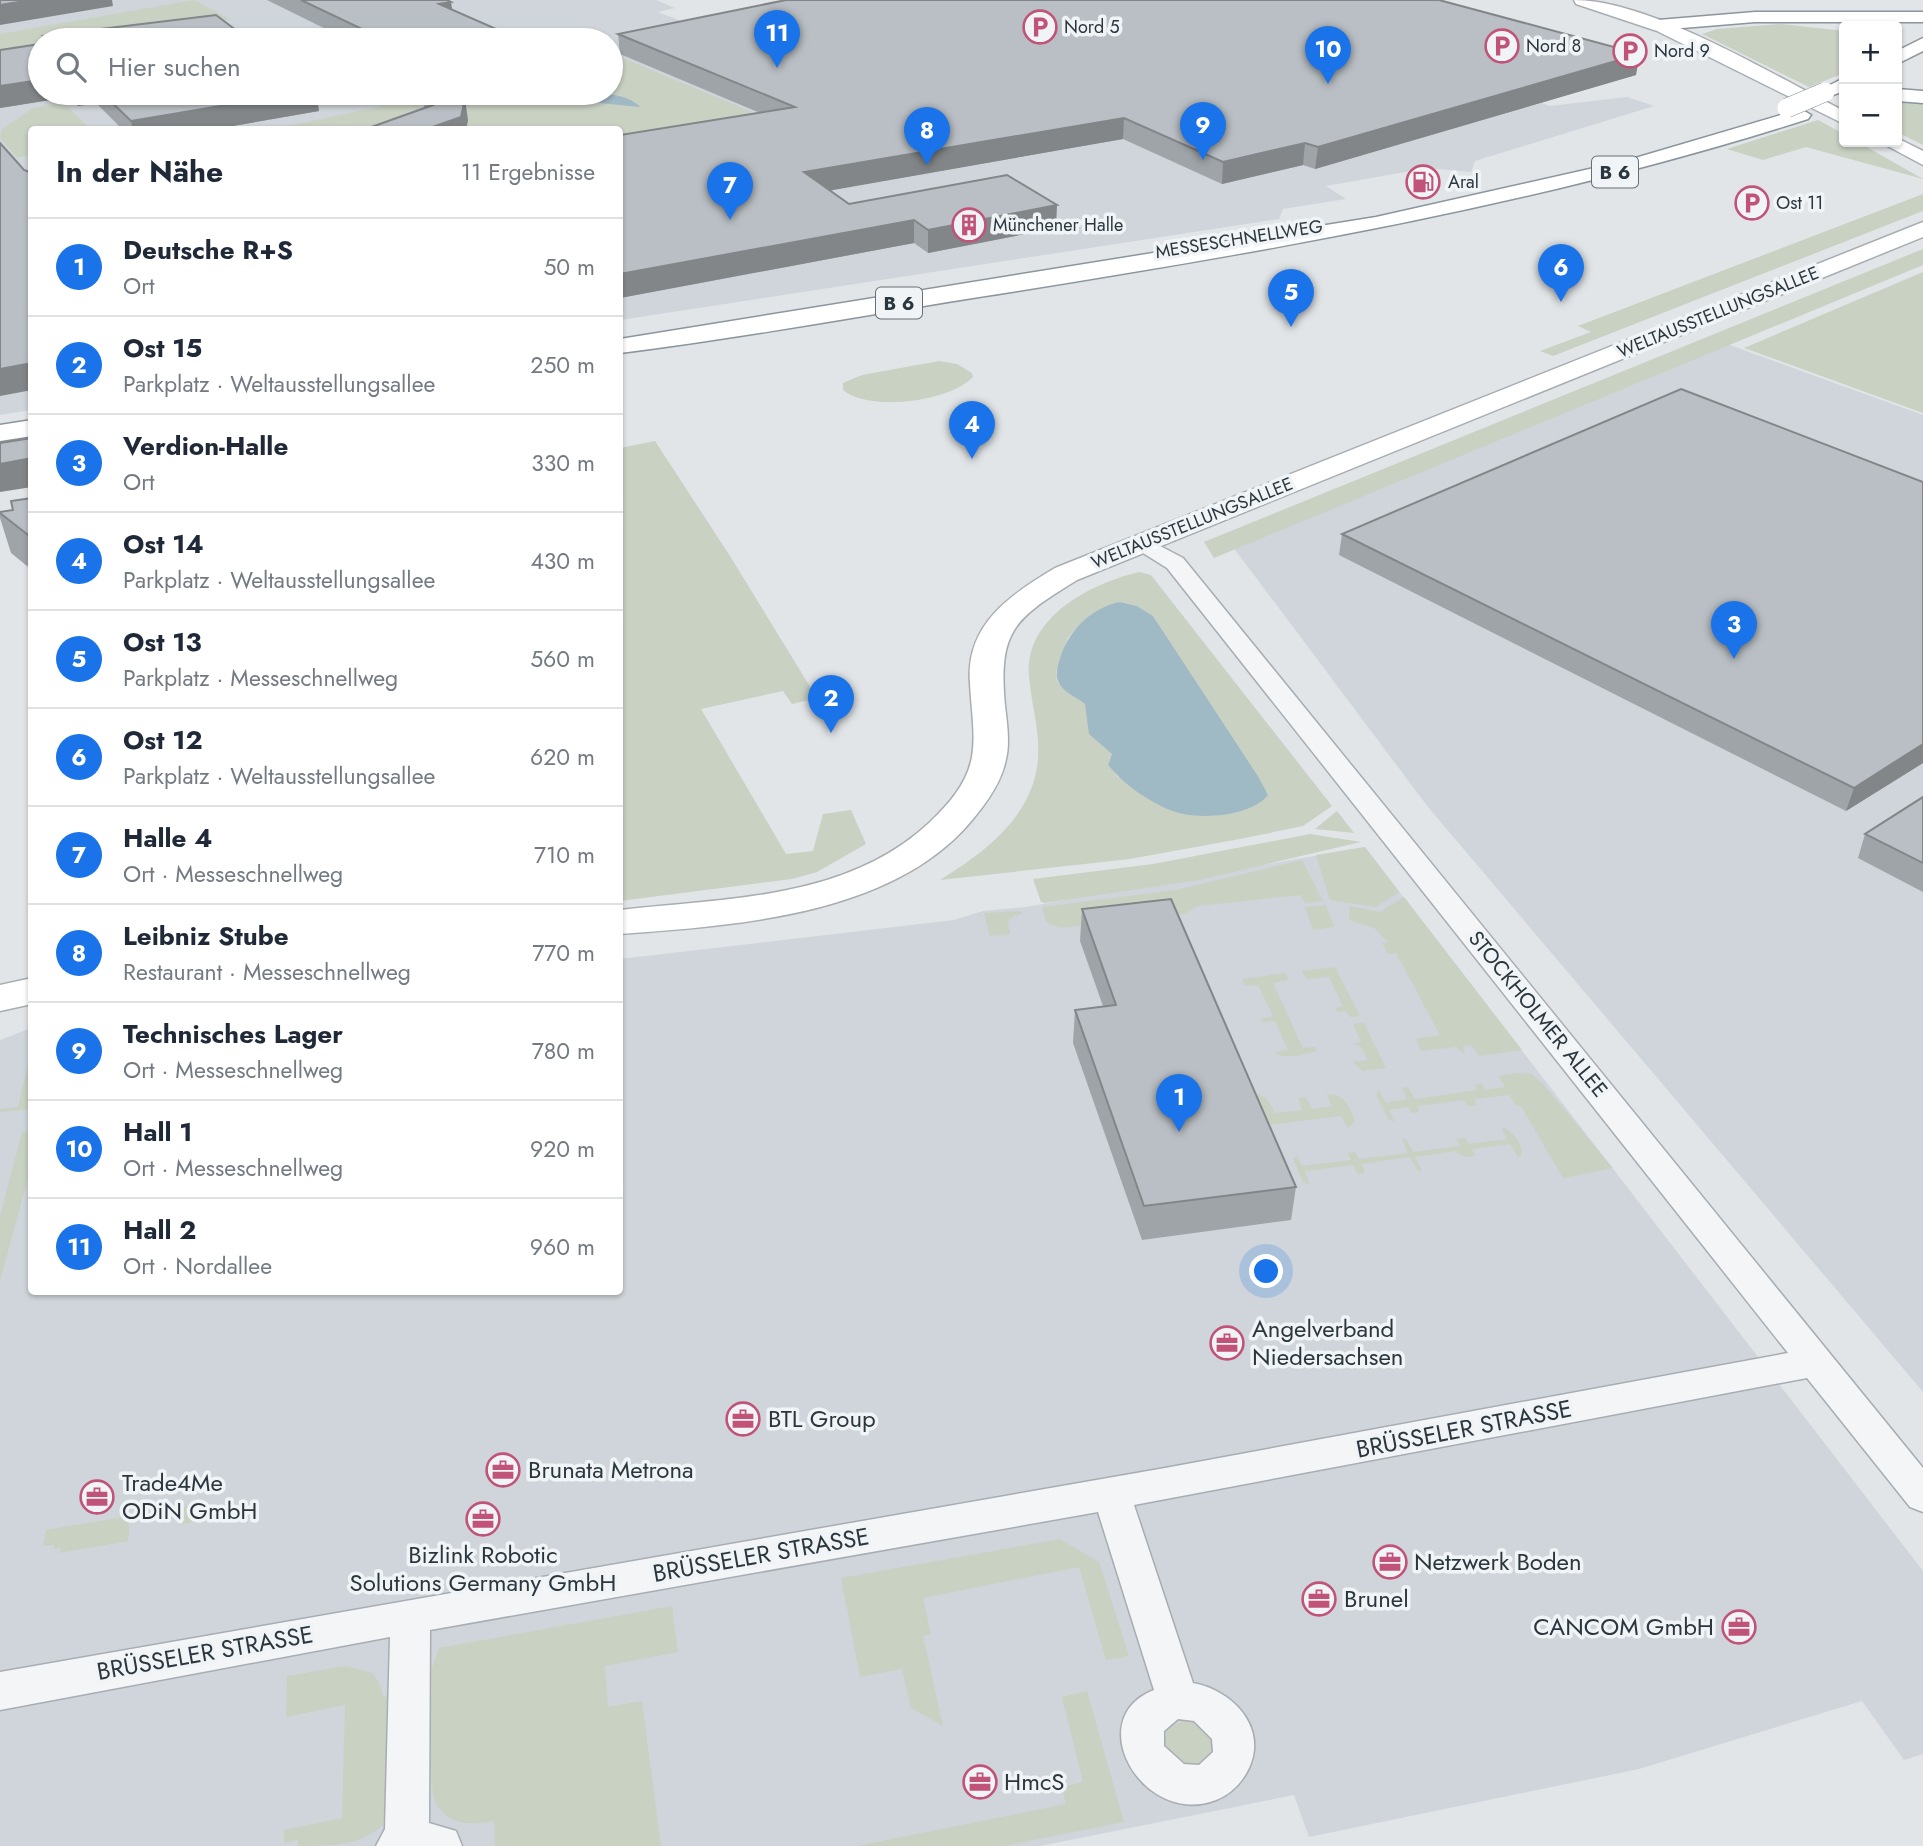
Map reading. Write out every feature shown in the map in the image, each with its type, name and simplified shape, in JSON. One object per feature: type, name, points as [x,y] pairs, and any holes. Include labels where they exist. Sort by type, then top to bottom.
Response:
[{"type":"main road","points":[[1582,0],[1665,28],[1839,99]]},
{"type":"main road","points":[[1665,28],[1755,17],[1923,17]]},
{"type":"main road","points":[[1665,28],[1768,22],[1839,29]]},
{"type":"main road","points":[[1902,56],[1923,43]]},
{"type":"main road","points":[[1902,69],[1923,57]]},
{"type":"main road","points":[[1902,95],[1923,97]]},
{"type":"main road","name":"MESSESCHNELLWEG","points":[[623,337],[1203,246],[1413,209],[1633,158],[1839,99]]},
{"type":"main road","name":"MESSESCHNELLWEG","points":[[623,346],[1268,244],[1425,215],[1633,167],[1794,111]]},
{"type":"main road","points":[[1900,147],[1923,159]]},
{"type":"main road","name":"WELTAUSSTELLUNGSALLEE","points":[[623,922],[753,907],[847,887],[892,866],[929,843],[958,819],[978,791],[989,758],[985,661],[992,637],[1017,605],[1056,580],[1143,542],[1923,229]]},
{"type":"main road","points":[[623,353],[718,331]]},
{"type":"main road","points":[[0,433],[28,429]]},
{"type":"main road","points":[[0,444],[28,440]]},
{"type":"street","name":"STOCKHOLMER ALLEE","points":[[1143,542],[1175,562],[1923,1496]]},
{"type":"street","name":"BRÜSSELER STRASSE","points":[[0,1691],[410,1616],[1111,1494],[1816,1363]]},
{"type":"street","points":[[1111,1494],[1178,1700]]},
{"type":"street","points":[[410,1616],[415,1845]]},
{"type":"shaded area","points":[[0,0],[656,0],[675,8],[658,12],[696,27],[896,0],[1595,90],[1585,89],[1542,103],[1550,106],[1627,97],[1654,106],[1475,161],[1471,172],[1428,168],[1326,186],[1346,199],[1283,209],[1279,219],[623,320],[623,126],[28,126],[28,410],[0,415]]},
{"type":"shaded area","points":[[194,0],[230,19],[179,28],[34,28]]},
{"type":"shaded area","points":[[1781,24],[1839,30],[1839,75],[1809,87],[1702,34],[1717,29]]},
{"type":"shaded area","points":[[28,29],[28,55],[0,60],[0,34]]},
{"type":"shaded area","points":[[623,58],[771,120],[623,145],[623,126],[288,126],[387,105],[623,105]]},
{"type":"shaded area","points":[[1902,98],[1923,100],[1923,145],[1902,134]]},
{"type":"shaded area","points":[[66,105],[87,126],[28,126],[28,156],[17,157],[0,138],[2,129],[33,108]]},
{"type":"shaded area","points":[[1818,120],[1839,131],[1839,147],[1867,147],[1923,179],[1806,147],[1763,160],[1727,149]]},
{"type":"shaded area","points":[[1923,194],[1923,211],[1553,356],[1540,351],[1591,332],[1578,326]]},
{"type":"shaded area","points":[[1923,249],[1923,265],[1214,558],[1204,542]]},
{"type":"shaded area","points":[[1923,272],[1923,413],[1744,348]]},
{"type":"shaded area","points":[[1719,341],[1923,415],[1923,1392],[1428,807],[1230,543]]},
{"type":"shaded area","points":[[939,361],[957,364],[972,373],[973,377],[962,386],[946,393],[909,401],[871,401],[855,397],[843,390],[843,383],[862,375]]},
{"type":"shaded area","points":[[655,441],[730,556],[817,698],[792,704],[783,691],[701,709],[786,854],[813,851],[823,814],[851,810],[866,844],[817,872],[792,879],[623,901],[623,447]]},
{"type":"shaded area","points":[[1139,572],[1151,575],[1332,806],[1303,826],[1245,838],[1130,859],[940,880],[998,837],[1010,824],[1029,794],[1035,777],[1038,751],[1029,677],[1030,656],[1037,637],[1048,621],[1063,607],[1100,585]],"holes":[[[1120,602],[1137,606],[1153,616],[1268,795],[1142,792],[1117,776],[1108,765],[1112,754],[1096,739],[1085,704],[1062,687],[1057,681],[1056,672],[1068,638],[1092,614]]]},
{"type":"shaded area","points":[[1337,811],[1354,833],[1315,829]]},
{"type":"shaded area","points":[[1310,834],[1361,842],[1199,880],[1045,903],[1041,902],[1033,879],[1153,864]]},
{"type":"shaded area","points":[[1365,847],[1923,1571],[1923,1754],[1904,1760],[1862,1701],[1639,1769],[1309,1837],[1294,1795],[1040,1846],[0,1846],[0,1040],[28,1029],[28,1295],[623,1295],[623,959],[954,920],[983,911],[1026,907]]},
{"type":"shaded area","points":[[1365,847],[1399,892],[1376,907],[1330,900],[1316,855]]},
{"type":"shaded area","points":[[1302,860],[1323,901],[1305,903],[1300,895],[1198,906],[1184,914],[1060,928],[1046,922],[1042,907],[1176,890]]},
{"type":"shaded area","points":[[1404,897],[1522,1050],[1479,1056],[1471,1045],[1463,1046],[1465,1055],[1456,1047],[1421,1051],[1416,1039],[1440,1035],[1396,953],[1388,954],[1382,943],[1388,942],[1374,928],[1349,920],[1350,906],[1380,912]]},
{"type":"shaded area","points":[[1326,905],[1334,927],[1313,930],[1305,907]]},
{"type":"shaded area","points":[[1021,911],[1022,914],[1013,916],[1008,921],[1010,934],[990,936],[984,913]]},
{"type":"shaded area","points":[[1335,967],[1360,1016],[1350,1017],[1346,1011],[1338,1012],[1336,1008],[1343,1006],[1329,977],[1306,979],[1302,971]]},
{"type":"shaded area","points":[[1285,973],[1289,980],[1273,983],[1303,1048],[1315,1047],[1317,1050],[1314,1052],[1283,1056],[1274,1052],[1288,1050],[1275,1021],[1263,1022],[1261,1019],[1273,1016],[1258,985],[1245,986],[1242,979]]},
{"type":"shaded area","points":[[1364,1023],[1386,1068],[1363,1071],[1353,1062],[1368,1060],[1361,1047],[1353,1044],[1361,1042],[1353,1024]]},
{"type":"shaded area","points":[[28,1064],[28,1109],[0,1112],[0,1109],[18,1107]]},
{"type":"shaded area","points":[[1532,1074],[1543,1084],[1613,1168],[1563,1178],[1521,1106],[1517,1106],[1509,1095],[1474,1099],[1477,1105],[1468,1106],[1464,1100],[1417,1106],[1419,1112],[1412,1113],[1408,1107],[1389,1110],[1395,1122],[1388,1119],[1376,1095],[1379,1090],[1386,1103],[1407,1099],[1402,1088],[1408,1087],[1415,1099],[1477,1090],[1475,1085],[1482,1084],[1485,1090],[1505,1087],[1499,1076]]},
{"type":"shaded area","points":[[1257,1093],[1267,1099],[1275,1113],[1302,1110],[1298,1098],[1306,1097],[1312,1109],[1332,1106],[1327,1094],[1338,1096],[1346,1102],[1355,1121],[1348,1128],[1341,1116],[1251,1127],[1238,1096]]},
{"type":"shaded area","points":[[1501,1127],[1516,1138],[1521,1147],[1521,1156],[1518,1157],[1510,1144],[1472,1149],[1475,1156],[1465,1157],[1455,1151],[1415,1157],[1422,1171],[1418,1171],[1410,1157],[1362,1164],[1365,1173],[1358,1174],[1353,1165],[1305,1171],[1310,1185],[1303,1182],[1293,1159],[1297,1156],[1302,1166],[1351,1160],[1348,1153],[1355,1152],[1359,1159],[1408,1153],[1402,1139],[1406,1139],[1413,1152],[1460,1146],[1457,1139],[1465,1138],[1469,1144],[1507,1139]]},
{"type":"shaded area","points":[[28,1131],[28,1178],[0,1281],[0,1216],[22,1132]]},
{"type":"shaded area","points":[[193,1505],[193,1522],[179,1525],[179,1511],[130,1520],[128,1541],[60,1553],[61,1548],[54,1549],[54,1545],[43,1546],[46,1530]]},
{"type":"shaded area","points":[[1060,1539],[1099,1562],[1129,1656],[1106,1660],[1079,1567],[923,1598],[931,1634],[923,1636],[943,1726],[911,1708],[902,1669],[860,1677],[841,1578]]},
{"type":"shaded area","points":[[672,1606],[678,1652],[605,1666],[608,1707],[642,1701],[661,1846],[495,1846],[494,1821],[462,1822],[441,1811],[433,1794],[431,1760],[432,1668],[439,1648]]},
{"type":"shaded area","points":[[345,1666],[373,1673],[383,1697],[395,1695],[389,1819],[369,1835],[348,1843],[298,1846],[298,1840],[284,1843],[284,1830],[342,1818],[345,1705],[286,1717],[287,1676]]},
{"type":"shaded area","points":[[1087,1691],[1124,1822],[1004,1846],[857,1846],[1066,1804],[1062,1787],[1083,1782],[1062,1697]]},
{"type":"shaded area","points":[[1189,1718],[1211,1730],[1215,1752],[1203,1762],[1192,1765],[1167,1754],[1164,1742],[1167,1728]]},
{"type":"water","points":[[623,98],[640,107],[620,105],[623,105]]},
{"type":"water","points":[[1120,602],[1137,606],[1153,616],[1259,778],[1268,795],[1260,802],[1249,808],[1222,815],[1181,813],[1144,797],[1108,765],[1112,754],[1089,734],[1085,704],[1061,686],[1057,672],[1063,651],[1081,623],[1099,610]]},
{"type":"building","points":[[0,0],[31,0],[0,5]]},
{"type":"building","points":[[301,0],[447,0],[451,2],[439,4],[494,28],[360,28]]},
{"type":"building","points":[[786,0],[1439,0],[1640,54],[1318,147],[1305,143],[1223,162],[1124,118],[804,172],[849,204],[1007,175],[1057,205],[928,230],[914,220],[623,273],[623,135],[795,107],[623,36],[623,33]]},
{"type":"building","points":[[216,15],[233,28],[109,28]]},
{"type":"building","points":[[28,46],[28,82],[0,86],[0,50]]},
{"type":"building","points":[[114,105],[226,105],[131,121]]},
{"type":"building","points":[[433,105],[464,105],[461,117],[435,126],[374,126]]},
{"type":"building","points":[[0,143],[28,172],[28,364],[0,369]]},
{"type":"building","points":[[1681,389],[1923,482],[1923,744],[1854,788],[1342,534]]},
{"type":"building","points":[[28,439],[28,459],[0,464],[0,443]]},
{"type":"building","points":[[28,499],[28,535],[0,513],[13,510],[11,501]]},
{"type":"building","points":[[1923,797],[1923,863],[1865,834]]},
{"type":"building","points":[[1171,899],[1296,1187],[1144,1206],[1075,1010],[1116,1005],[1082,909]]},
{"type":"place","name":"Nord 5","points":[[1040,27]]},
{"type":"place","name":"Nord 8","points":[[1502,46]]},
{"type":"place","name":"Nord 9","points":[[1630,51]]},
{"type":"place","name":"Hall 2","points":[[777,68]]},
{"type":"place","name":"Hall 1","points":[[1328,84]]},
{"type":"place","name":"Technisches Lager","points":[[1203,160]]},
{"type":"place","name":"Leibniz Stube","points":[[927,165]]},
{"type":"place","name":"Aral","points":[[1423,182]]},
{"type":"place","name":"Ost 11","points":[[1752,203]]},
{"type":"place","name":"Halle 4","points":[[730,220]]},
{"type":"place","name":"Münchener Halle","points":[[969,225]]},
{"type":"place","name":"Ost 12","points":[[1561,302]]},
{"type":"place","name":"Ost 13","points":[[1291,327]]},
{"type":"place","name":"Ost 14","points":[[972,459]]},
{"type":"place","name":"Verdion-Halle","points":[[1734,659]]},
{"type":"place","name":"Ost 15","points":[[831,733]]},
{"type":"place","name":"Deutsche R+S","points":[[1179,1132]]},
{"type":"place","name":"Angelverband Niedersachsen","points":[[1227,1343]]},
{"type":"place","name":"BTL Group","points":[[743,1419]]},
{"type":"place","name":"Brunata Metrona","points":[[503,1470]]},
{"type":"place","name":"Trade4Me ODiN GmbH","points":[[97,1497]]},
{"type":"place","name":"Bizlink Robotic Solutions Germany GmbH","points":[[483,1519]]},
{"type":"place","name":"Netzwerk Boden","points":[[1390,1562]]},
{"type":"place","name":"Brunel","points":[[1319,1599]]},
{"type":"place","name":"CANCOM GmbH","points":[[1739,1627]]},
{"type":"place","name":"HmcS","points":[[980,1782]]}]
